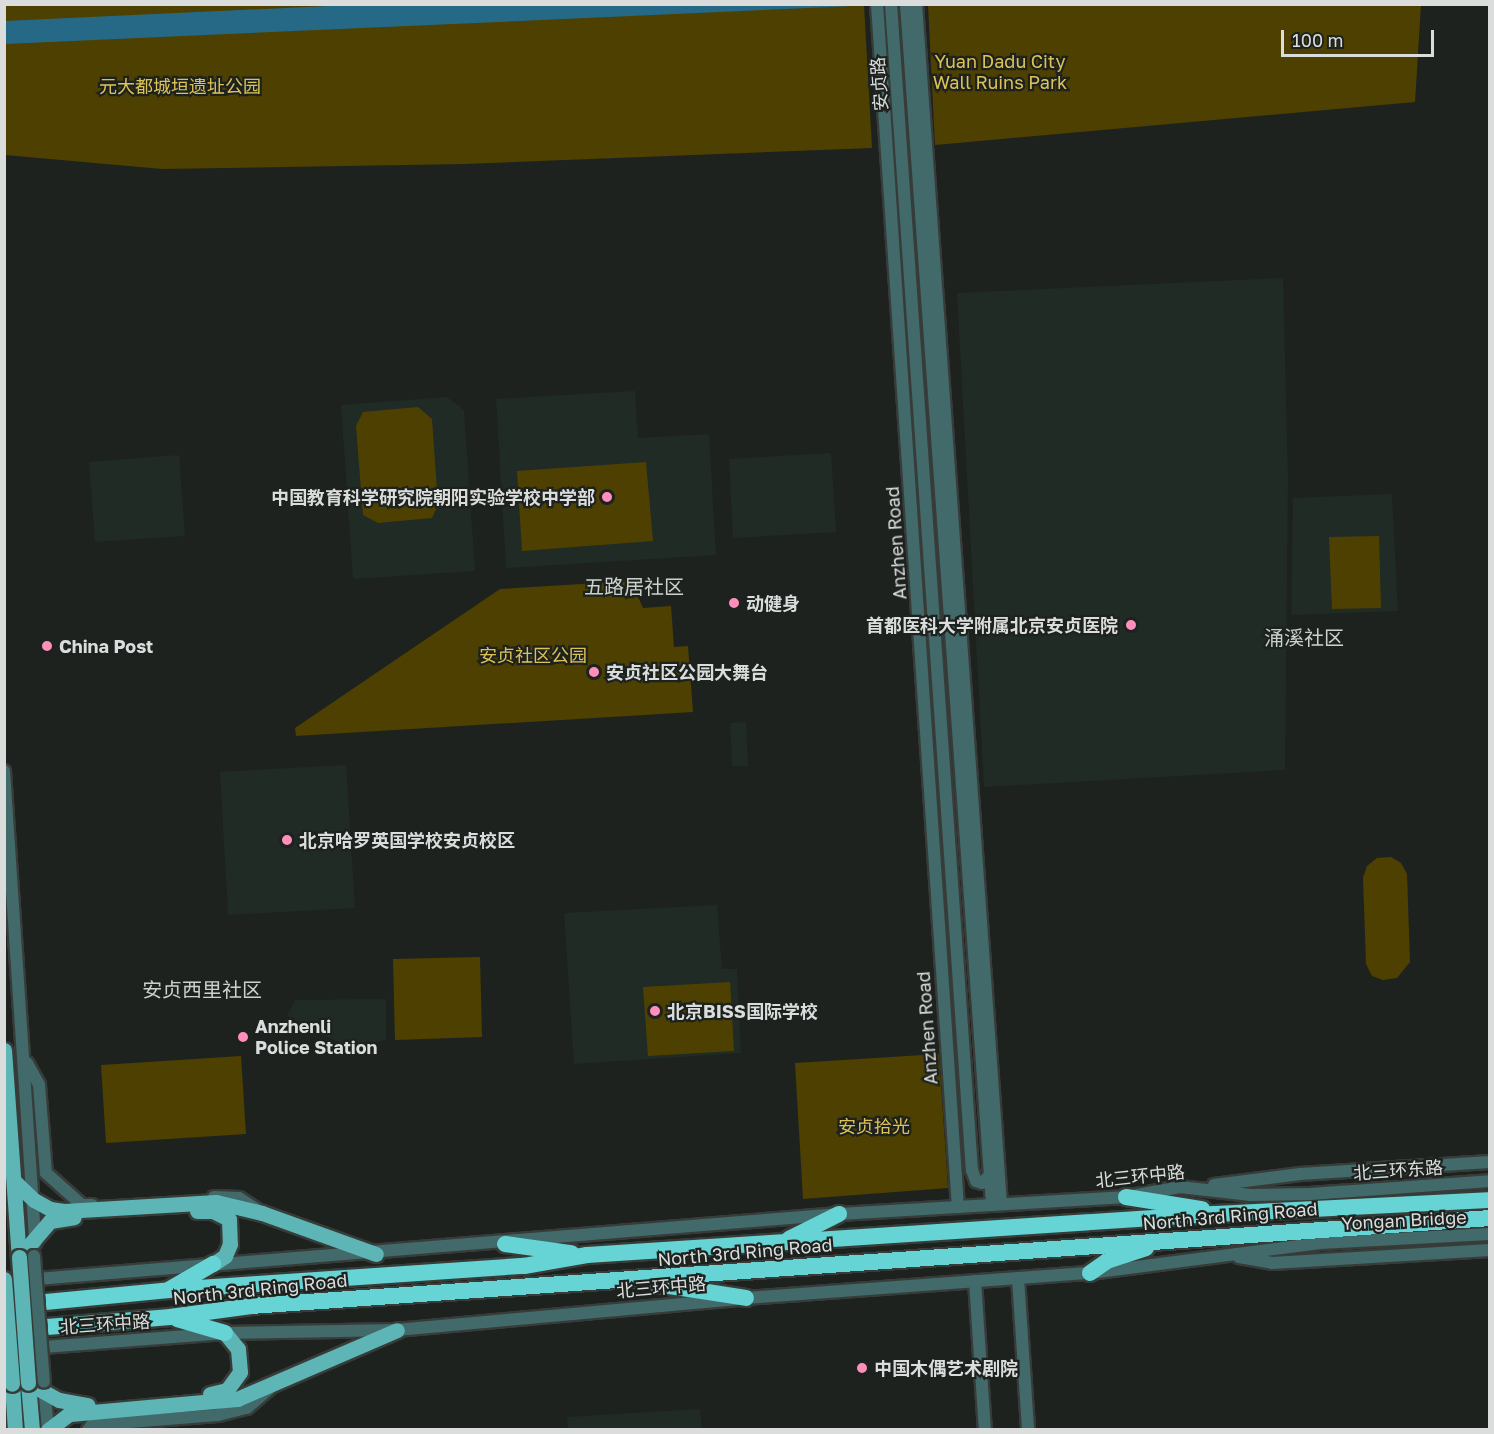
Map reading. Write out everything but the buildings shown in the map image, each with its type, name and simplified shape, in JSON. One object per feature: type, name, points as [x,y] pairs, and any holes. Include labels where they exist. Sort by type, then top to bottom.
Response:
[{"type":"highway","points":[[1126,1197],[1192,1205],[1214,1214]]},
{"type":"highway","name":"North 3rd Ring Road","points":[[4,1306],[169,1290],[524,1266],[587,1255],[1214,1214],[1313,1201],[1490,1200]]},
{"type":"highway","points":[[779,1244],[839,1214]]},
{"type":"highway","name":"North 3rd Ring Road","points":[[4,1330],[170,1317],[251,1306],[637,1281],[664,1276],[1172,1240],[1319,1236],[1490,1218]]},
{"type":"highway","points":[[1090,1273],[1107,1261],[1172,1240]]},
{"type":"highway","points":[[505,1244],[587,1255]]},
{"type":"highway","points":[[169,1290],[213,1264]]},
{"type":"highway","points":[[637,1281],[746,1298]]},
{"type":"highway","points":[[170,1317],[225,1333]]},
{"type":"main road","points":[[4,1050],[14,1181],[27,1257],[39,1385],[32,1430]]},
{"type":"main road","points":[[14,1181],[34,1200],[64,1211],[216,1202],[262,1213],[376,1254]]},
{"type":"main road","points":[[27,1257],[35,1238],[50,1221],[213,1211],[229,1219],[231,1232],[225,1256],[213,1264]]},
{"type":"main road","points":[[4,1280],[8,1386],[15,1430]]},
{"type":"main road","points":[[48,1430],[69,1414],[237,1399],[398,1330]]},
{"type":"main road","points":[[39,1385],[71,1404],[87,1405],[215,1394],[227,1390],[240,1372],[238,1349],[225,1333]]},
{"type":"street","name":"Anzhen Road","points":[[877,4],[958,1207]]},
{"type":"street","name":"安贞路","points":[[891,4],[940,693]]},
{"type":"street","points":[[906,4],[912,19],[961,640],[982,939],[996,1205]]},
{"type":"street","points":[[916,4],[912,19],[951,651],[989,1176],[996,1205]]},
{"type":"street","points":[[881,82],[895,57]]},
{"type":"street","points":[[951,651],[961,640]]},
{"type":"street","points":[[923,680],[940,693]]},
{"type":"street","name":"Anzhen Road","points":[[940,693],[959,943],[972,1163]]},
{"type":"street","points":[[4,771],[35,1238]]},
{"type":"street","points":[[971,928],[982,939]]},
{"type":"street","points":[[941,970],[959,943]]},
{"type":"street","points":[[24,1059],[39,1085],[46,1173],[82,1205],[208,1196],[239,1198],[262,1213]]},
{"type":"street","points":[[952,1125],[972,1163],[976,1181],[982,1183],[989,1176]]},
{"type":"street","points":[[1180,1187],[1257,1182],[1300,1174],[1490,1162]]},
{"type":"street","name":"北三环东路","points":[[1313,1201],[1490,1181]]},
{"type":"street","name":"北三环中路","points":[[4,1280],[505,1244],[839,1214],[1126,1197],[1180,1187],[1313,1201]]},
{"type":"street","name":"Yongan Bridge","points":[[1319,1236],[1490,1234]]},
{"type":"street","name":"北三环中路","points":[[4,1350],[225,1333],[398,1330],[746,1298],[1090,1273],[1226,1255],[1319,1236]]},
{"type":"street","points":[[1226,1255],[1272,1263],[1490,1250]]},
{"type":"street","points":[[1018,1278],[1028,1430]]},
{"type":"street","points":[[975,1281],[985,1430]]},
{"type":"street","points":[[88,1430],[92,1425],[218,1415],[247,1408],[280,1379]]},
{"type":"street","points":[[39,1385],[48,1430]]},
{"type":"shaded area","name":"首都医科大学附属北京安贞医院","points":[[1283,278],[1288,480],[1285,770],[984,787],[957,293]]},
{"type":"shaded area","name":"中国教育科学研究院朝阳实验学校中学部","points":[[635,391],[638,438],[709,434],[716,555],[506,568],[496,399]]},
{"type":"shaded area","points":[[447,397],[464,410],[475,571],[353,579],[341,405]]},
{"type":"shaded area","points":[[831,453],[836,532],[733,538],[729,459]]},
{"type":"shaded area","points":[[179,455],[185,536],[95,542],[89,462]]},
{"type":"shaded area","points":[[1392,494],[1398,611],[1291,615],[1293,498]]},
{"type":"shaded area","points":[[746,722],[748,766],[732,766],[730,723]]},
{"type":"shaded area","name":"北京哈罗英国学校安贞校区","points":[[346,765],[355,908],[228,915],[220,772]]},
{"type":"shaded area","name":"北京BISS国际学校","points":[[717,905],[722,969],[737,969],[741,1053],[574,1064],[564,913]]},
{"type":"shaded area","points":[[386,999],[386,1040],[352,1049],[287,1016],[295,1000]]},
{"type":"shaded area","points":[[700,1409],[702,1429],[568,1429],[567,1417]]},
{"type":"green space","name":"元大都城垣遗址公园","points":[[4,5],[864,5],[872,148],[465,164],[162,169],[5,155]]},
{"type":"green space","name":"Yuan Dadu City Wall Ruins Park","points":[[928,5],[1421,5],[1415,102],[935,145]]},
{"type":"green space","points":[[418,407],[432,419],[438,505],[432,518],[378,523],[363,515],[356,426],[363,412]]},
{"type":"green space","points":[[646,462],[653,541],[522,551],[517,471]]},
{"type":"green space","points":[[1379,536],[1381,608],[1332,609],[1329,537]]},
{"type":"green space","name":"安贞社区公园","points":[[631,581],[643,608],[671,606],[674,647],[688,646],[693,712],[296,736],[295,728],[500,589]]},
{"type":"green space","points":[[1391,857],[1401,863],[1407,874],[1410,962],[1397,978],[1383,980],[1372,976],[1366,964],[1363,878],[1367,866],[1377,858]]},
{"type":"green space","points":[[480,957],[482,1037],[395,1040],[393,959]]},
{"type":"green space","points":[[730,982],[734,1051],[648,1056],[643,987]]},
{"type":"green space","name":"安贞拾光","points":[[939,1054],[948,1188],[803,1199],[795,1063]]},
{"type":"green space","points":[[241,1056],[246,1134],[106,1143],[101,1065]]},
{"type":"water","points":[[371,4],[876,5],[5,44],[5,21]]},
{"type":"place","name":"中国教育科学研究院朝阳实验学校中学部","points":[[607,497]]},
{"type":"place","name":"动健身","points":[[734,603]]},
{"type":"place","name":"首都医科大学附属北京安贞医院","points":[[1131,625]]},
{"type":"place","name":"China Post","points":[[47,646]]},
{"type":"place","name":"安贞社区公园大舞台","points":[[594,672]]},
{"type":"place","name":"北京哈罗英国学校安贞校区","points":[[287,840]]},
{"type":"place","name":"北京BISS国际学校","points":[[655,1011]]},
{"type":"place","name":"Anzhenli Police Station","points":[[243,1037]]},
{"type":"place","name":"中国木偶艺术剧院","points":[[862,1368]]},
{"type":"district","name":"五路居社区","points":[[634,586]]},
{"type":"district","name":"涌溪社区","points":[[1304,637]]},
{"type":"district","name":"安贞西里社区","points":[[202,989]]}]
